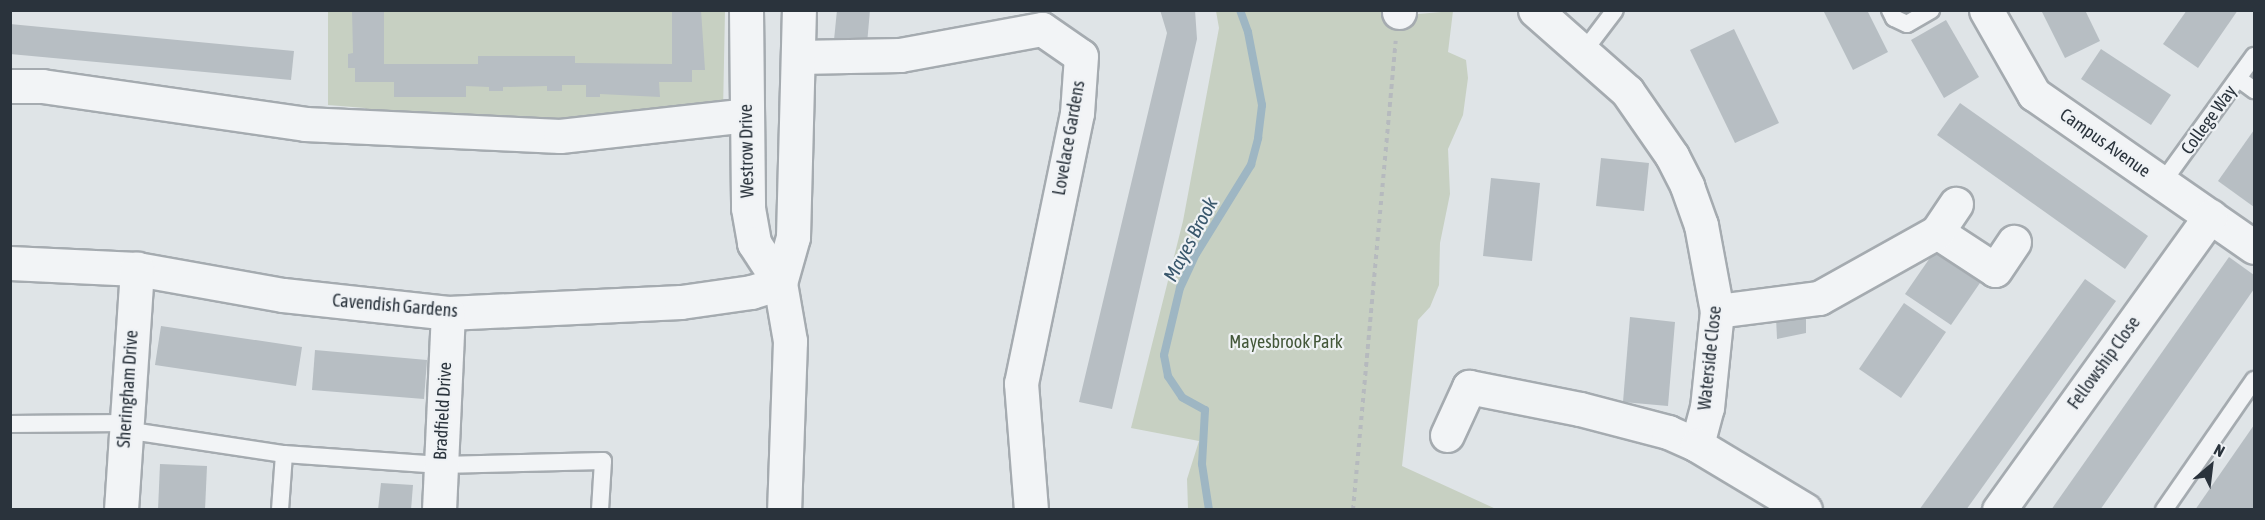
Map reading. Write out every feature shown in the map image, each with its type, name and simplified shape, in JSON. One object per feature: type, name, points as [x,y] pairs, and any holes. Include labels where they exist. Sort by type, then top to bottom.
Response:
[{"type":"street","name":"Westrow Drive","points":[[746,10],[748,208],[754,243],[780,283],[790,341],[784,510]]},
{"type":"street","name":"Westrow Drive","points":[[780,283],[793,237],[799,10]]},
{"type":"street","name":"Waterside Close","points":[[1535,10],[1627,91],[1672,156],[1701,225],[1717,311],[1707,407],[1697,445]]},
{"type":"street","name":"Campus Avenue","points":[[1986,10],[2034,94],[2254,247]]},
{"type":"street","name":"Lovelace Gardens","points":[[798,57],[900,54],[1042,29],[1081,56],[1077,113],[1021,383],[1031,510]]},
{"type":"street","points":[[10,86],[42,86],[305,124],[560,136],[747,115]]},
{"type":"street","points":[[1717,311],[1819,298],[1937,232],[1956,204]]},
{"type":"street","name":"Fellowship Close","points":[[1999,510],[2210,216]]},
{"type":"street","points":[[1937,232],[1995,270],[2014,242]]},
{"type":"street","name":"Cavendish Gardens","points":[[10,263],[137,268],[283,295],[448,314],[681,302],[751,292],[780,283]]},
{"type":"street","name":"Sheringham Drive","points":[[121,510],[137,268]]},
{"type":"street","name":"Bradfield Drive","points":[[439,510],[448,314]]},
{"type":"street","points":[[1447,435],[1469,387],[1580,409],[1668,432],[1697,445],[1805,510]]},
{"type":"lane","points":[[1584,51],[1615,10]]},
{"type":"lane","points":[[1890,10],[1894,18],[1907,24],[1931,10]]},
{"type":"lane","name":"College Way","points":[[2162,183],[2254,56]]},
{"type":"lane","points":[[2239,79],[2254,90]]},
{"type":"lane","points":[[2164,510],[2254,380]]},
{"type":"lane","points":[[10,424],[125,426],[284,454],[441,465],[603,461],[600,510]]},
{"type":"lane","points":[[280,510],[284,454]]},
{"type":"path","points":[[1353,510],[1399,11]]},
{"type":"green space","name":"Mayesbrook Park","points":[[1393,10],[1418,14],[1453,11],[1448,52],[1466,60],[1468,78],[1463,115],[1448,149],[1450,194],[1440,243],[1439,285],[1430,307],[1418,320],[1402,466],[1496,509],[1188,509],[1187,479],[1199,441],[1131,428],[1183,221],[1219,28],[1216,11]]},
{"type":"green space","points":[[328,11],[725,11],[723,112],[549,128],[374,119],[365,108],[328,105]]},
{"type":"building","points":[[352,10],[384,10],[384,64],[478,64],[478,56],[575,56],[575,63],[672,64],[672,10],[701,10],[705,70],[692,70],[692,82],[659,82],[660,97],[600,94],[600,97],[586,97],[586,85],[562,85],[562,91],[547,91],[547,86],[503,87],[503,91],[489,91],[489,87],[466,86],[466,97],[394,97],[394,82],[355,82],[355,68],[348,68],[348,54],[353,53]]},
{"type":"building","points":[[837,10],[870,10],[867,44],[834,40]]},
{"type":"building","points":[[1160,10],[1195,10],[1197,39],[1112,409],[1079,402],[1167,33]]},
{"type":"building","points":[[1823,10],[1867,10],[1888,52],[1853,70]]},
{"type":"building","points":[[2041,10],[2085,10],[2100,41],[2065,58]]},
{"type":"building","points":[[2187,10],[2238,10],[2198,68],[2163,44]]},
{"type":"building","points":[[1946,20],[1979,77],[1944,98],[1911,40]]},
{"type":"building","points":[[10,24],[294,51],[291,80],[10,54]]},
{"type":"building","points":[[1734,29],[1779,123],[1735,143],[1690,50]]},
{"type":"building","points":[[2101,49],[2171,95],[2151,125],[2081,79]]},
{"type":"building","points":[[1960,103],[2148,236],[2125,269],[1937,135]]},
{"type":"building","points":[[2254,130],[2254,207],[2218,181]]},
{"type":"building","points":[[1601,158],[1649,163],[1644,211],[1596,206]]},
{"type":"building","points":[[1491,178],[1540,183],[1532,261],[1483,256]]},
{"type":"building","points":[[1936,249],[1982,280],[1951,325],[1905,294]]},
{"type":"building","points":[[2229,257],[2254,275],[2254,289],[2100,510],[2051,510]]},
{"type":"building","points":[[2085,279],[2116,301],[1966,510],[1919,510]]},
{"type":"building","points":[[1904,303],[1946,332],[1901,398],[1859,369]]},
{"type":"building","points":[[1806,316],[1806,333],[1777,339],[1776,317]]},
{"type":"building","points":[[1630,317],[1675,322],[1668,406],[1623,402]]},
{"type":"building","points":[[161,326],[302,347],[296,386],[155,365]]},
{"type":"building","points":[[315,350],[427,360],[424,399],[312,390]]},
{"type":"building","points":[[2254,425],[2254,510],[2195,510]]},
{"type":"building","points":[[160,464],[207,466],[205,510],[158,510]]},
{"type":"building","points":[[381,483],[413,485],[411,510],[378,510]]},
{"type":"waterway","name":"Mayes Brook","points":[[1209,510],[1202,464],[1205,410],[1182,397],[1168,376],[1164,355],[1180,288],[1196,254],[1251,165],[1258,138],[1262,105],[1248,32],[1240,10]]}]
